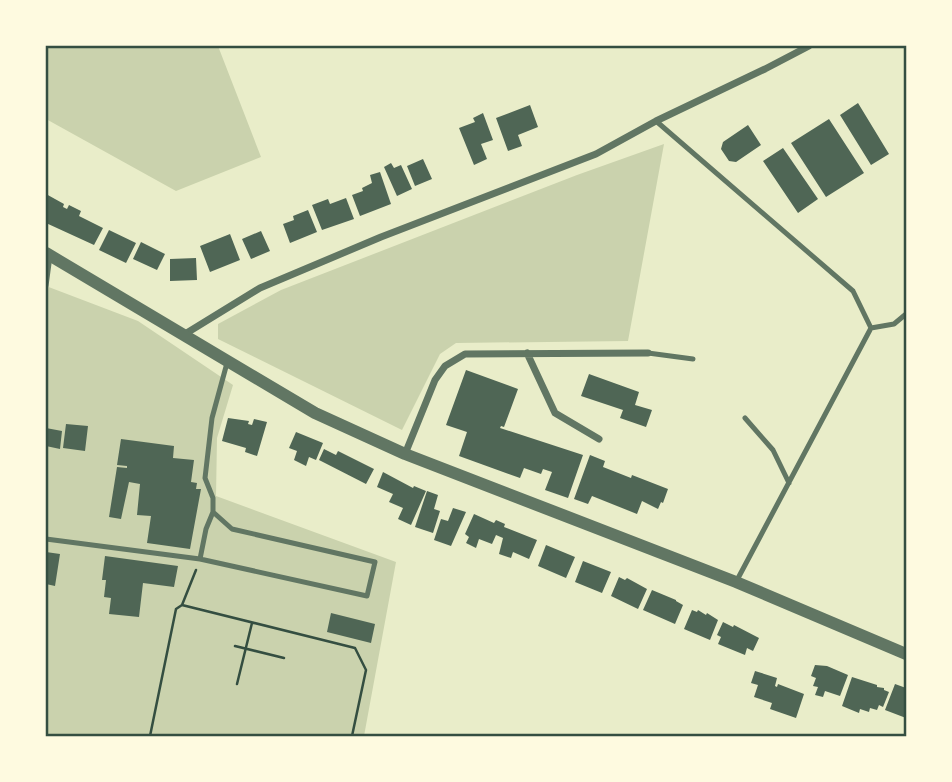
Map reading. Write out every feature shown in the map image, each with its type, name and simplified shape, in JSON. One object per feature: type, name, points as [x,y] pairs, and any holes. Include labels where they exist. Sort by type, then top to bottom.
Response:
[{"type":"street","points":[[185,334],[260,288],[381,237],[596,154],[656,121],[809,46]]},
{"type":"street","points":[[48,255],[315,413],[405,454],[736,582],[906,654]]},
{"type":"street","points":[[527,353],[555,413],[599,439]]},
{"type":"street","points":[[405,454],[424,403],[445,366],[465,354],[648,353]]},
{"type":"lane","points":[[656,121],[853,291],[871,328]]},
{"type":"lane","points":[[46,286],[48,255]]},
{"type":"lane","points":[[871,328],[894,324],[906,314]]},
{"type":"lane","points":[[736,582],[871,328]]},
{"type":"lane","points":[[648,353],[693,359]]},
{"type":"lane","points":[[200,558],[206,529],[213,512],[213,498],[205,478],[212,418],[228,363]]},
{"type":"lane","points":[[745,418],[773,450],[789,483]]},
{"type":"lane","points":[[46,539],[200,558],[367,596],[375,562],[232,529],[213,512]]},
{"type":"path","points":[[182,606],[200,558]]},
{"type":"path","points":[[150,737],[176,609],[182,606],[355,648],[366,670],[352,737]]},
{"type":"path","points":[[237,684],[252,623]]},
{"type":"path","points":[[235,646],[284,658]]},
{"type":"green space","points":[[46,46],[218,46],[261,157],[176,191],[46,119]]},
{"type":"green space","points":[[664,144],[628,341],[456,343],[440,354],[402,430],[218,339],[218,324],[281,290]]},
{"type":"green space","points":[[46,286],[138,321],[233,385],[217,438],[216,496],[396,562],[364,736],[46,736]]},
{"type":"building","points":[[858,103],[889,154],[871,165],[840,115]]},
{"type":"building","points":[[530,105],[538,127],[518,135],[522,146],[508,151],[496,118]]},
{"type":"building","points":[[483,113],[493,140],[481,144],[487,159],[474,165],[459,128],[475,122],[473,118]]},
{"type":"building","points":[[829,119],[864,173],[826,197],[791,143]]},
{"type":"building","points":[[748,125],[761,145],[736,162],[729,161],[721,149],[723,142]]},
{"type":"building","points":[[783,148],[818,199],[798,213],[763,161]]},
{"type":"building","points":[[423,159],[432,179],[415,186],[407,166]]},
{"type":"building","points":[[391,163],[394,168],[401,165],[412,189],[397,196],[384,167]]},
{"type":"building","points":[[380,172],[391,204],[360,216],[352,195],[363,191],[362,188],[372,183],[370,175]]},
{"type":"building","points":[[46,194],[64,204],[63,207],[67,209],[69,205],[81,211],[79,216],[103,228],[94,245],[46,223]]},
{"type":"building","points":[[346,198],[354,219],[322,230],[312,205],[328,199],[330,204]]},
{"type":"building","points":[[308,210],[317,232],[290,243],[283,224]]},
{"type":"building","points":[[109,230],[136,243],[126,263],[99,250]]},
{"type":"building","points":[[261,231],[270,251],[251,259],[242,239]]},
{"type":"building","points":[[230,234],[240,260],[210,272],[200,246]]},
{"type":"building","points":[[141,242],[165,254],[157,270],[133,259]]},
{"type":"building","points":[[196,258],[197,280],[170,281],[170,259]]},
{"type":"building","points":[[466,370],[518,389],[504,427],[500,428],[583,455],[568,498],[545,490],[552,472],[543,469],[541,474],[524,468],[520,478],[459,456],[467,432],[446,425]]},
{"type":"building","points":[[589,374],[639,392],[635,405],[652,410],[646,427],[620,418],[623,410],[581,396]]},
{"type":"building","points":[[228,418],[249,421],[248,424],[252,425],[254,419],[267,422],[257,456],[245,452],[246,448],[222,441]]},
{"type":"building","points":[[66,424],[88,426],[85,451],[63,448]]},
{"type":"building","points":[[46,428],[62,431],[60,449],[46,446]]},
{"type":"building","points":[[296,432],[323,443],[316,460],[309,457],[306,466],[294,460],[297,451],[289,448]]},
{"type":"building","points":[[121,439],[174,446],[173,458],[194,460],[191,482],[197,483],[196,489],[201,489],[190,549],[147,543],[151,516],[137,515],[140,484],[129,482],[121,519],[109,517],[117,467],[127,468],[117,465]]},
{"type":"building","points":[[324,449],[336,455],[338,451],[374,469],[366,484],[319,460]]},
{"type":"building","points":[[590,455],[605,461],[603,467],[668,489],[663,503],[661,502],[658,509],[642,501],[637,514],[592,496],[588,504],[574,499]]},
{"type":"building","points":[[383,472],[413,488],[414,486],[426,491],[411,525],[398,519],[403,508],[389,502],[393,494],[377,487]]},
{"type":"building","points":[[427,491],[438,495],[434,509],[440,511],[433,533],[415,527]]},
{"type":"building","points":[[453,508],[466,512],[451,546],[434,540],[441,519],[448,521]]},
{"type":"building","points":[[474,514],[494,523],[496,520],[505,524],[504,527],[537,540],[529,559],[513,552],[511,558],[499,554],[503,538],[496,535],[492,544],[479,539],[476,548],[466,543],[469,537],[465,534]]},
{"type":"building","points":[[546,545],[575,557],[566,578],[538,566]]},
{"type":"building","points":[[46,552],[60,554],[55,586],[46,584]]},
{"type":"building","points":[[105,556],[178,566],[174,587],[143,583],[139,617],[109,614],[111,598],[104,597],[106,580],[102,580]]},
{"type":"building","points":[[583,561],[611,572],[602,593],[575,582]]},
{"type":"building","points":[[619,577],[625,580],[627,578],[647,589],[638,609],[611,596]]},
{"type":"building","points":[[652,590],[683,605],[675,624],[643,610]]},
{"type":"building","points":[[692,610],[706,615],[707,613],[718,620],[710,640],[684,629]]},
{"type":"building","points":[[331,613],[375,624],[371,643],[327,632]]},
{"type":"building","points":[[723,622],[759,638],[753,651],[747,648],[745,655],[718,644],[721,637],[717,635]]},
{"type":"building","points":[[815,665],[827,666],[848,675],[840,696],[825,691],[823,697],[815,695],[818,687],[813,686],[816,678],[811,676]]},
{"type":"building","points":[[755,671],[777,678],[777,687],[778,684],[804,694],[796,718],[770,709],[772,703],[754,697],[758,685],[751,683]]},
{"type":"building","points":[[852,677],[889,692],[883,707],[879,705],[877,710],[870,708],[869,712],[860,709],[859,713],[842,706]]},
{"type":"building","points":[[895,684],[906,688],[906,718],[885,710]]}]
